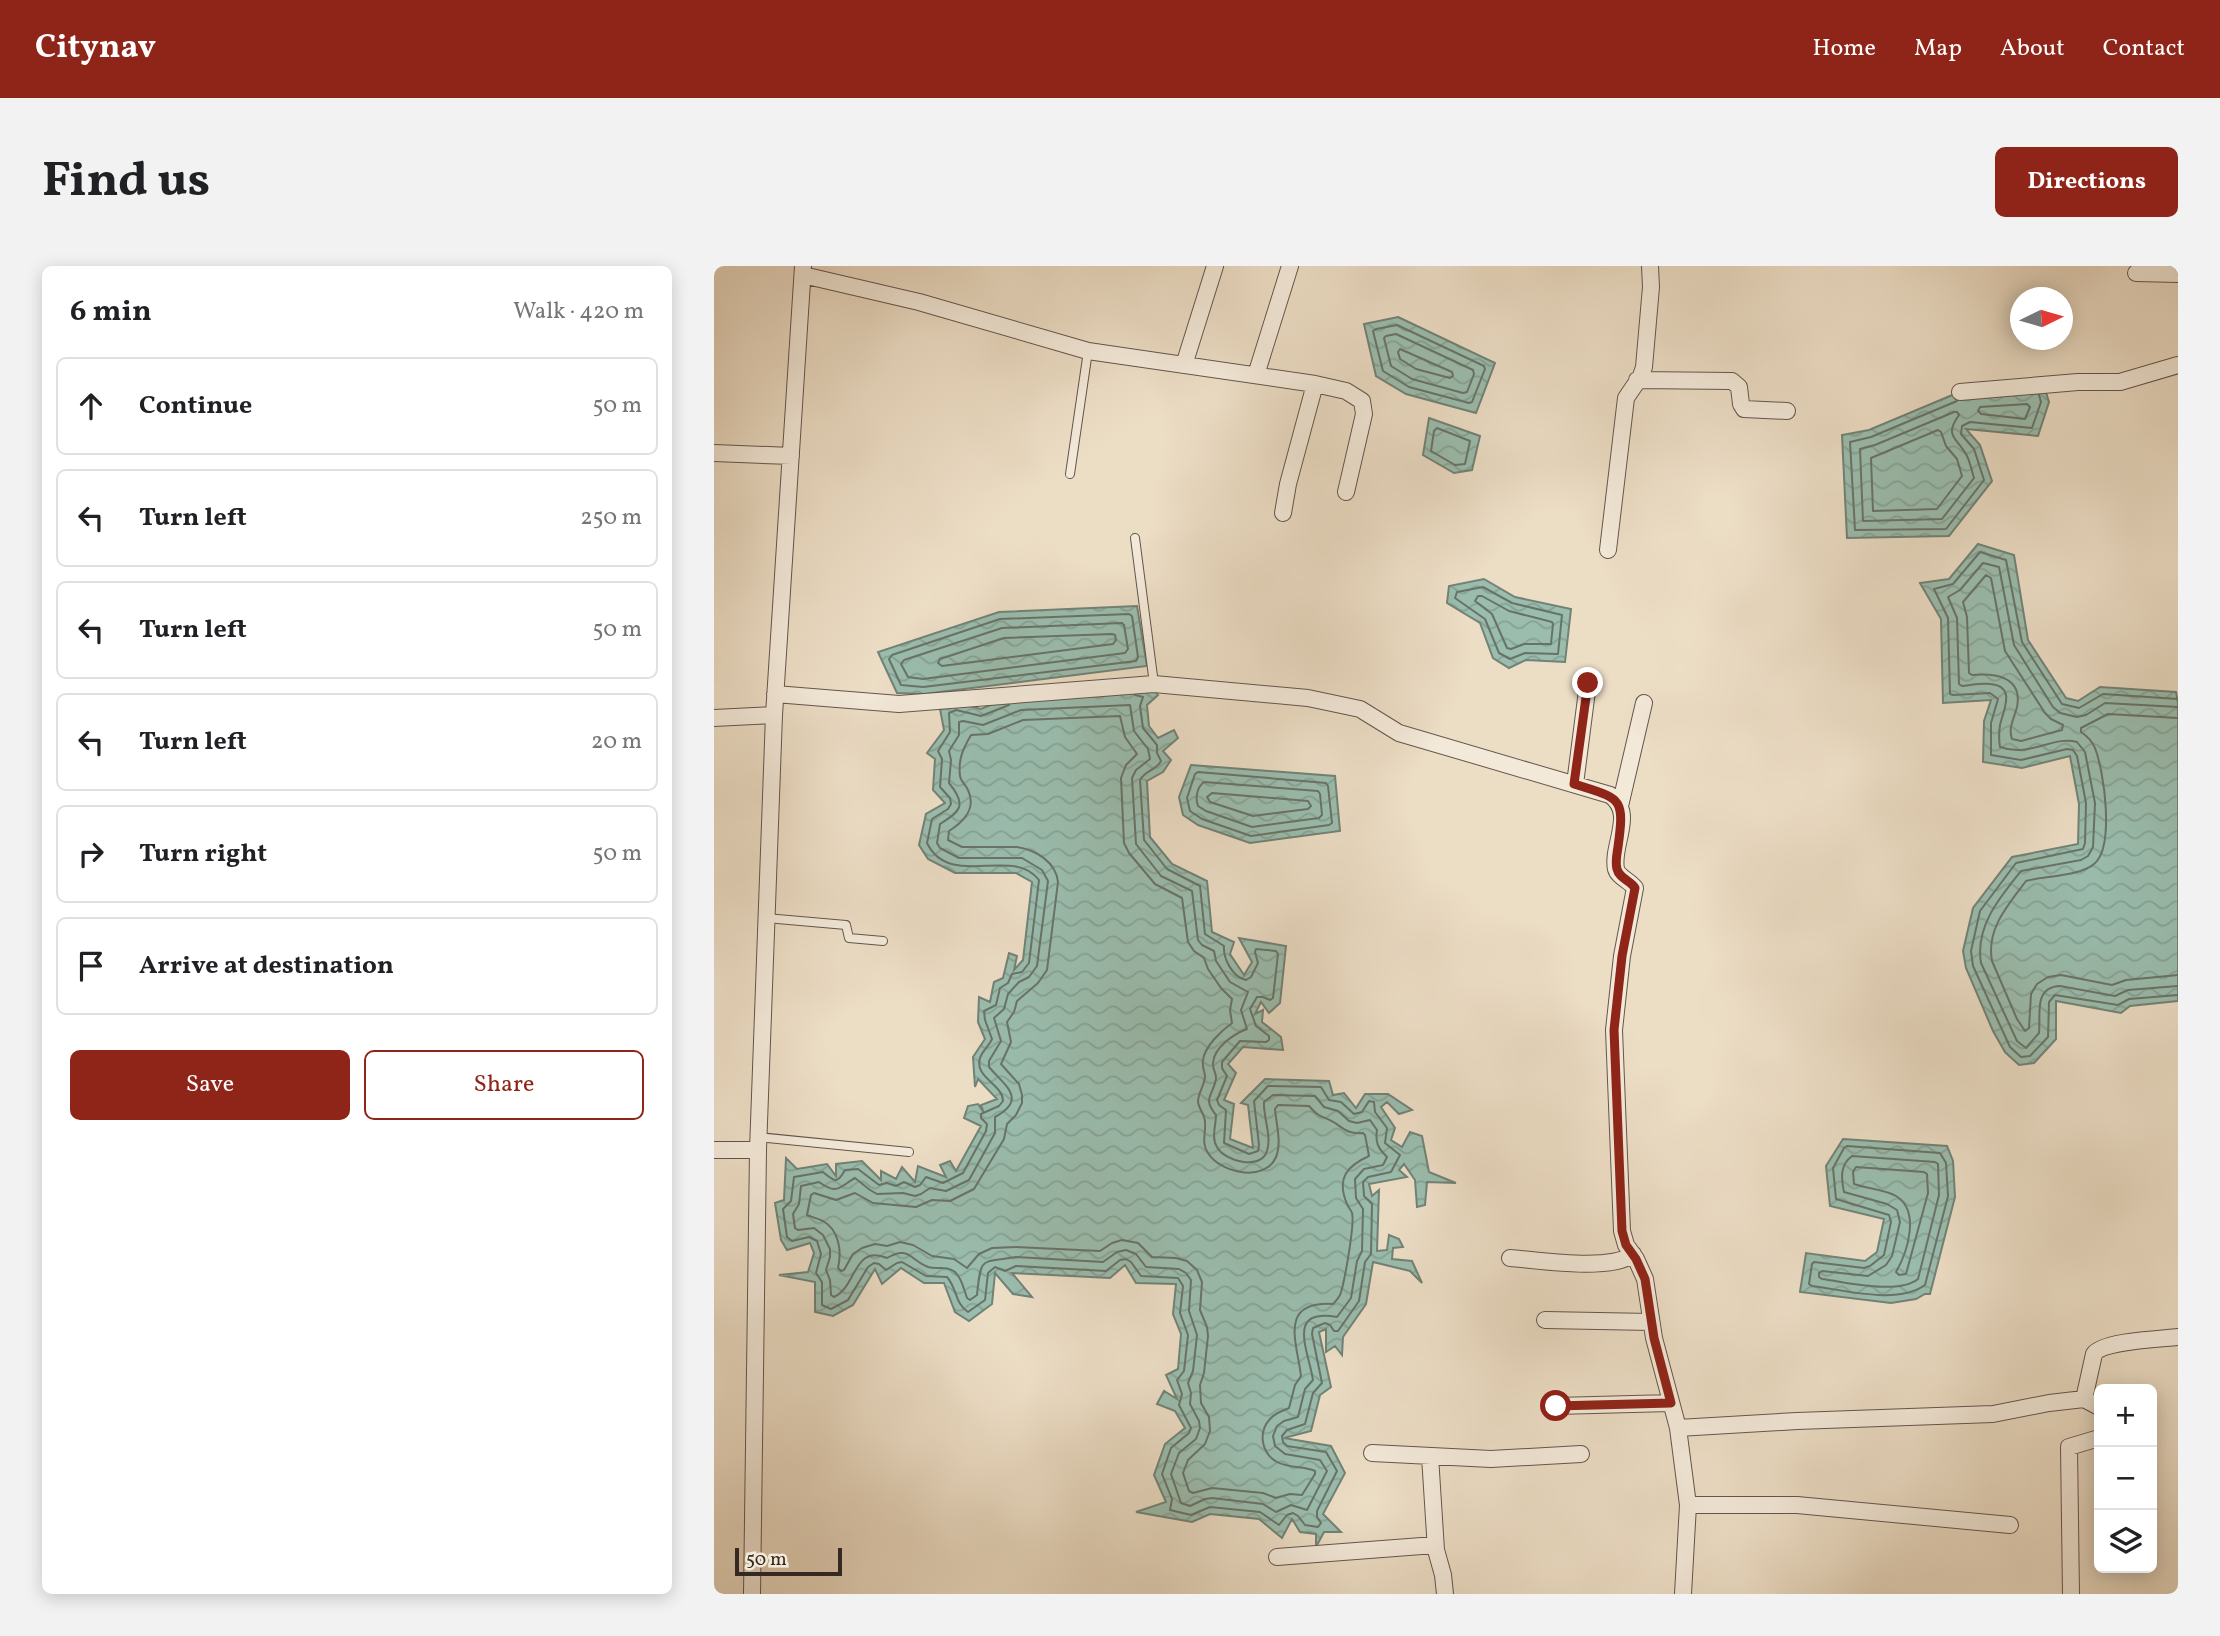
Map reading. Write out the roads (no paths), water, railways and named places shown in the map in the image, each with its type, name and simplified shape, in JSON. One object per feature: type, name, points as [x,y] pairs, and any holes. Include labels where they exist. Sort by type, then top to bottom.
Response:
[{"type":"street","points":[[1184,365],[1215,266]]},
{"type":"street","points":[[1256,375],[1290,266]]},
{"type":"street","points":[[1608,550],[1624,407],[1627,395],[1643,373],[1651,287],[1650,266]]},
{"type":"street","points":[[752,1594],[758,1143],[766,918],[775,694],[803,271],[1088,351],[1315,384],[1346,391],[1362,401],[1364,414],[1346,492]]},
{"type":"street","points":[[2136,273],[2178,274]]},
{"type":"street","points":[[1960,392],[2078,382],[2120,382],[2178,366]]},
{"type":"street","points":[[1637,380],[1732,381],[1739,387],[1744,409],[1787,411]]},
{"type":"street","points":[[1283,513],[1288,484],[1315,384]]},
{"type":"street","points":[[714,453],[791,456]]},
{"type":"street","points":[[1574,784],[1588,683]]},
{"type":"street","points":[[775,694],[899,704],[1154,684],[1308,698],[1360,709],[1399,733],[1610,795],[1617,800],[1622,820],[1616,867],[1619,874],[1635,888],[1622,956],[1614,1030],[1622,1231],[1626,1245],[1645,1279],[1651,1322],[1678,1428],[1688,1505],[1683,1594]]},
{"type":"street","points":[[1620,806],[1644,703]]},
{"type":"street","points":[[714,718],[774,715]]},
{"type":"street","points":[[714,1150],[758,1143]]},
{"type":"street","points":[[1510,1258],[1597,1264],[1623,1260],[1633,1254]]},
{"type":"street","points":[[1545,1320],[1651,1322]]},
{"type":"street","points":[[2084,1399],[2097,1349],[2178,1337]]},
{"type":"street","points":[[1678,1428],[1797,1420],[1993,1414],[2084,1399],[2094,1404]]},
{"type":"street","points":[[1556,1406],[1671,1403]]},
{"type":"street","points":[[2071,1594],[2069,1447],[2094,1440]]},
{"type":"street","points":[[1372,1453],[1490,1458],[1581,1454]]},
{"type":"street","points":[[1430,1456],[1436,1545],[1445,1594]]},
{"type":"street","points":[[1688,1505],[1797,1505],[2010,1525]]},
{"type":"street","points":[[1277,1557],[1436,1545]]},
{"type":"lane","points":[[1070,474],[1088,351]]},
{"type":"lane","points":[[1135,538],[1154,684]]},
{"type":"lane","points":[[766,918],[846,925],[849,938],[883,941]]},
{"type":"lane","points":[[758,1143],[909,1152]]},
{"type":"water","points":[[1398,317],[1495,363],[1476,413],[1406,394],[1376,376],[1364,324]]},
{"type":"water","points":[[2044,386],[2049,402],[2038,436],[1966,429],[1980,445],[1992,481],[1949,536],[1847,538],[1842,435],[1869,430],[1957,393]]},
{"type":"water","points":[[1429,418],[1480,436],[1472,470],[1454,473],[1423,455]]},
{"type":"water","points":[[1978,544],[2014,555],[2028,640],[2066,698],[2078,701],[2100,687],[2176,692],[2178,703],[2178,1001],[2130,1006],[2121,1013],[2056,1001],[2056,1039],[2034,1063],[2019,1065],[2005,1052],[1993,1031],[1966,968],[1963,951],[1973,908],[2012,857],[2078,844],[2079,804],[2070,756],[2022,768],[1983,762],[1984,721],[1991,700],[1943,703],[1941,619],[1920,583],[1949,579]]},
{"type":"water","points":[[1484,579],[1515,597],[1571,609],[1565,662],[1526,660],[1509,668],[1493,658],[1480,623],[1447,603],[1449,586]]},
{"type":"water","points":[[1137,606],[1147,666],[924,694],[897,693],[878,652],[999,612]]},
{"type":"water","points":[[1152,687],[1158,695],[1147,705],[1149,726],[1158,738],[1174,730],[1178,738],[1163,751],[1171,760],[1163,772],[1147,781],[1150,837],[1172,864],[1207,881],[1212,932],[1234,942],[1230,954],[1244,975],[1252,962],[1239,938],[1286,946],[1280,1003],[1269,1013],[1261,1002],[1255,1014],[1263,1010],[1262,1022],[1281,1037],[1283,1050],[1243,1047],[1228,1064],[1236,1073],[1224,1100],[1234,1104],[1230,1139],[1253,1148],[1248,1105],[1241,1103],[1265,1079],[1329,1081],[1333,1095],[1344,1093],[1356,1108],[1365,1094],[1388,1094],[1412,1110],[1399,1114],[1387,1102],[1381,1107],[1395,1128],[1391,1140],[1402,1147],[1410,1132],[1422,1136],[1429,1172],[1456,1183],[1427,1182],[1425,1205],[1417,1207],[1415,1180],[1404,1164],[1399,1170],[1407,1177],[1369,1184],[1372,1196],[1379,1190],[1377,1251],[1387,1250],[1389,1235],[1399,1239],[1403,1247],[1393,1248],[1392,1259],[1412,1261],[1422,1283],[1410,1271],[1373,1262],[1366,1304],[1343,1337],[1342,1355],[1335,1346],[1326,1352],[1326,1329],[1319,1332],[1331,1387],[1320,1395],[1311,1431],[1284,1438],[1331,1446],[1345,1473],[1323,1514],[1341,1532],[1324,1532],[1316,1547],[1316,1534],[1300,1532],[1292,1519],[1282,1538],[1259,1519],[1210,1514],[1192,1522],[1136,1512],[1166,1502],[1154,1475],[1165,1444],[1185,1428],[1175,1411],[1157,1404],[1164,1391],[1177,1399],[1166,1375],[1178,1369],[1181,1334],[1173,1314],[1176,1284],[1136,1283],[1125,1265],[1110,1278],[1012,1273],[1032,1297],[1013,1294],[995,1273],[992,1304],[969,1321],[955,1312],[944,1283],[924,1283],[901,1268],[882,1284],[875,1269],[853,1305],[833,1316],[815,1312],[815,1282],[779,1275],[808,1272],[814,1253],[810,1243],[787,1250],[781,1240],[775,1203],[784,1200],[786,1158],[797,1169],[827,1164],[836,1176],[836,1164],[862,1161],[881,1180],[881,1171],[896,1179],[902,1167],[915,1182],[918,1166],[946,1177],[940,1165],[950,1161],[956,1171],[981,1126],[964,1118],[968,1106],[978,1104],[984,1113],[981,1105],[997,1099],[978,1079],[975,1087],[973,1057],[985,1039],[978,1022],[979,997],[990,1002],[994,982],[1003,978],[1009,953],[1017,956],[1014,970],[1023,960],[1032,882],[1016,873],[955,873],[928,859],[919,845],[926,814],[945,803],[933,790],[935,759],[927,753],[944,730],[940,709],[954,702],[981,709],[1017,694]]},
{"type":"water","points":[[1191,765],[1335,776],[1340,831],[1250,843],[1198,825],[1183,815],[1179,797]]},
{"type":"water","points":[[1843,1139],[1947,1146],[1953,1161],[1955,1197],[1930,1294],[1891,1303],[1800,1292],[1806,1253],[1865,1261],[1877,1252],[1884,1219],[1830,1206],[1826,1166]]}]
